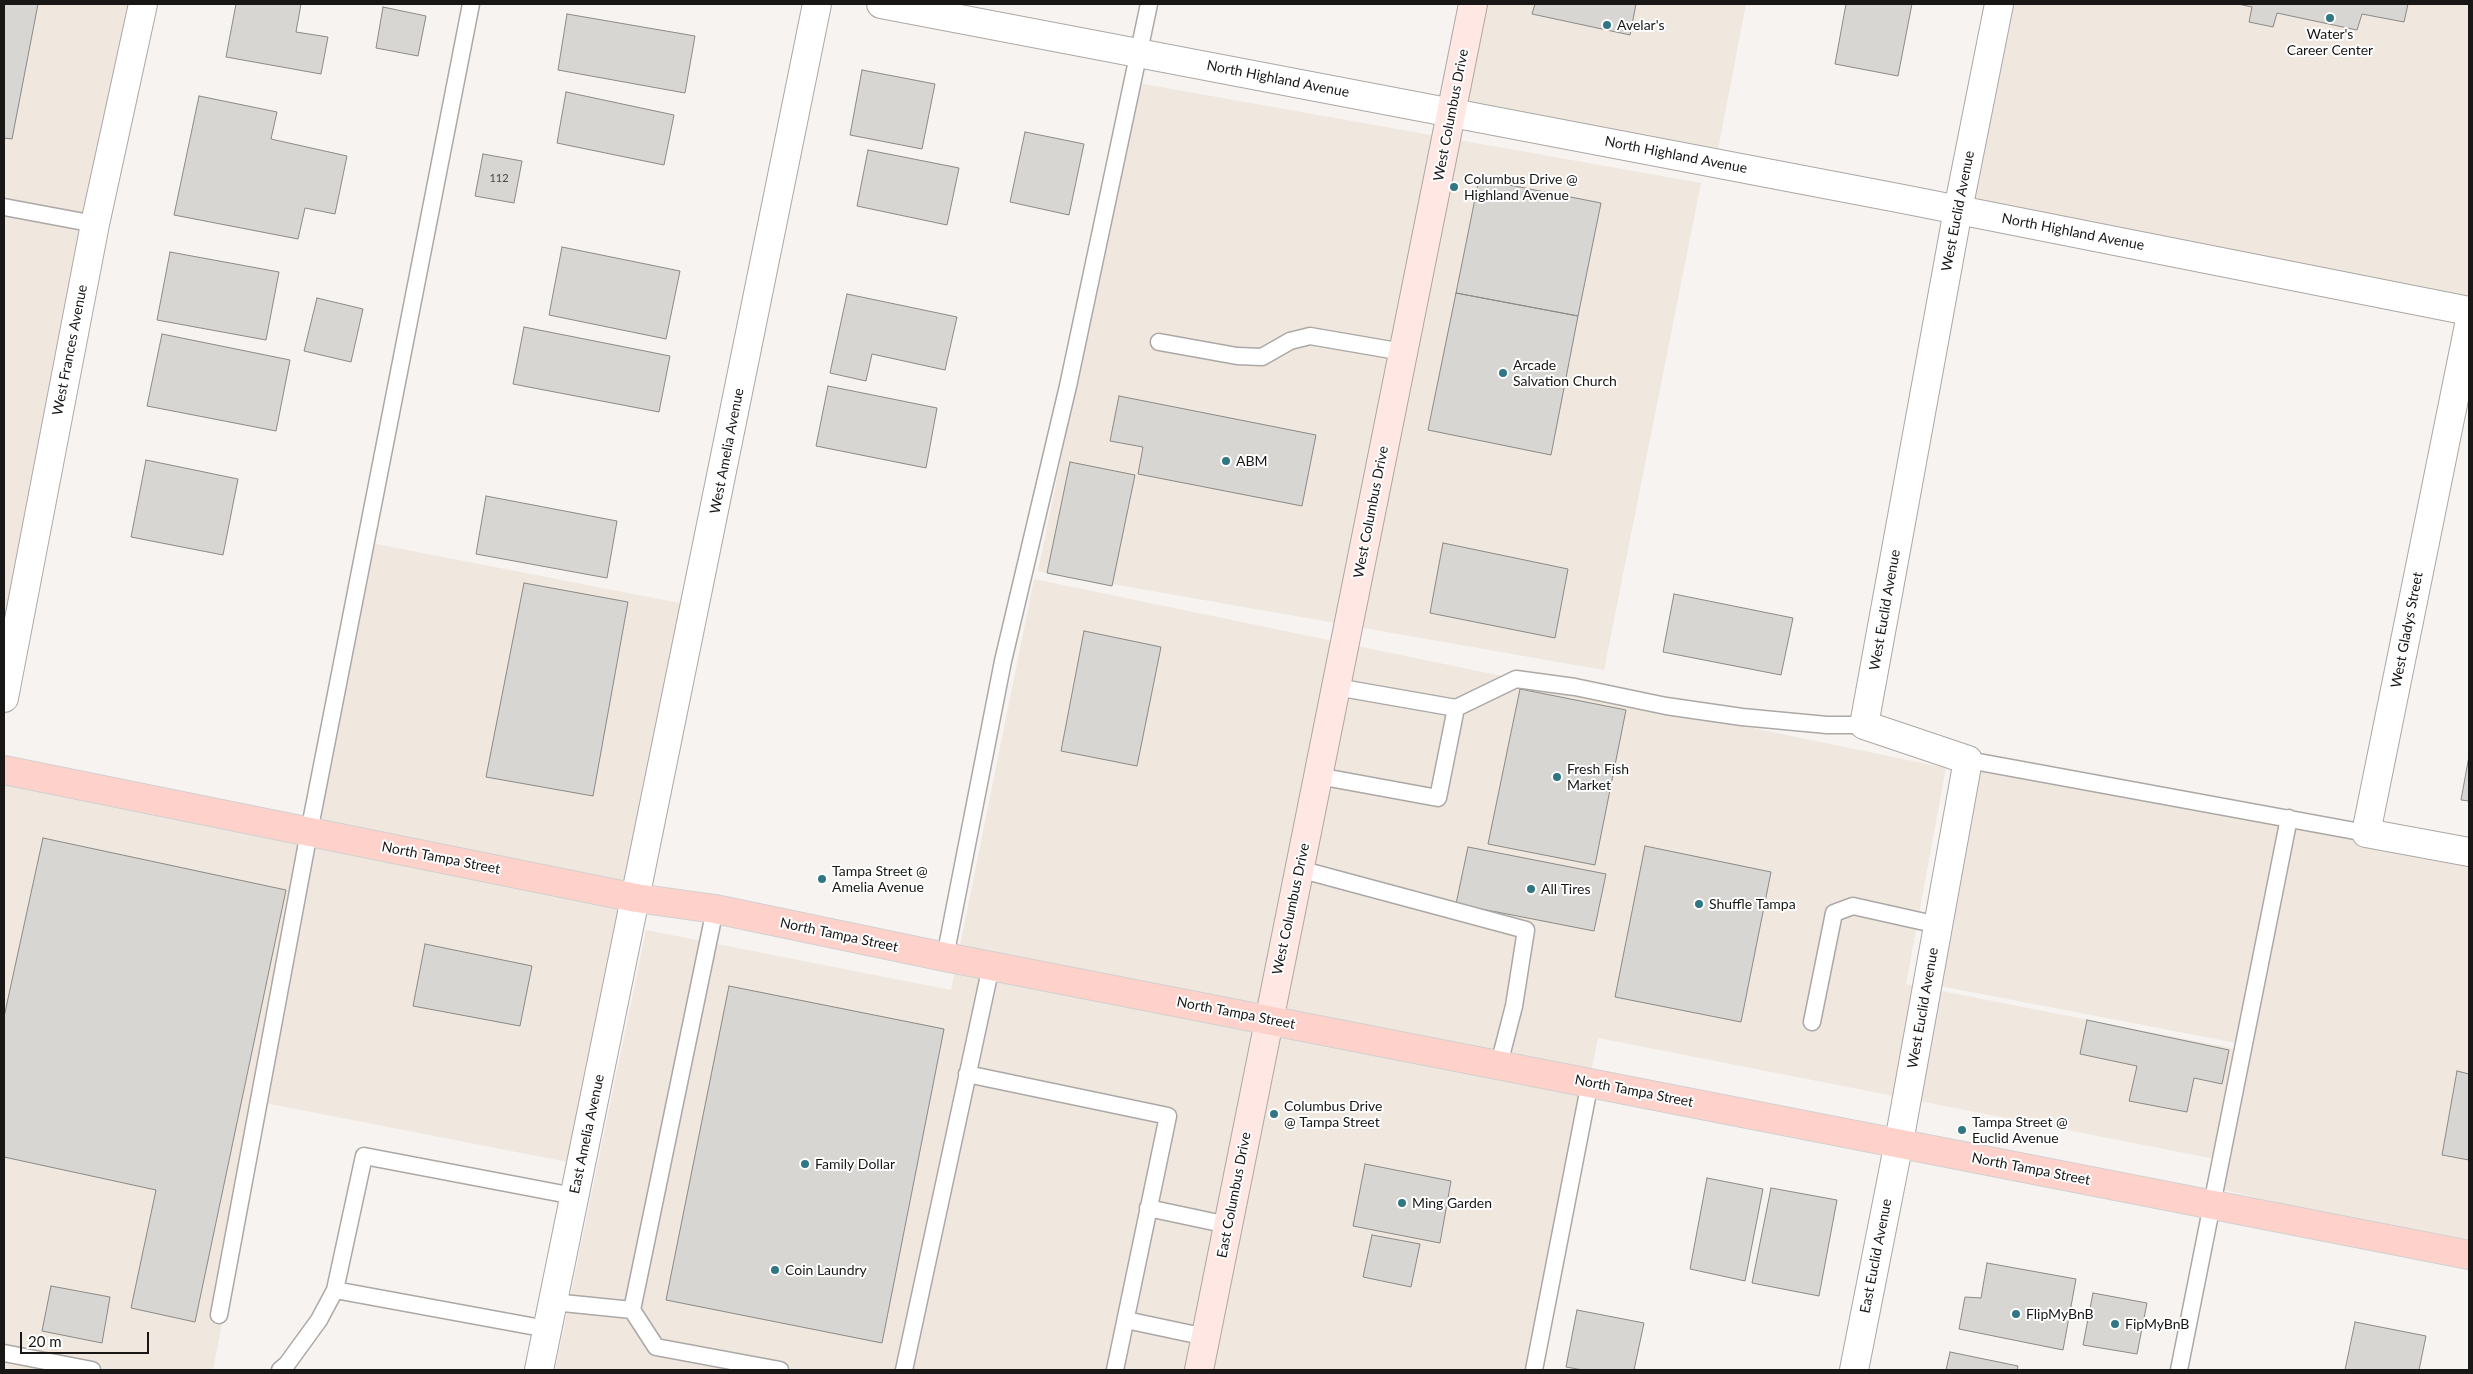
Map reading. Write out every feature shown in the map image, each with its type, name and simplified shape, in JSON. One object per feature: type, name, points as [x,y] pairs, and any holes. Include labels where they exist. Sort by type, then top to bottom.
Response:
[{"type":"main road","name":"West Columbus Drive","points":[[1268,1019],[1473,4]]},
{"type":"main road","name":"North Tampa Street","points":[[4,770],[636,898],[715,908],[945,957],[2469,1255]]},
{"type":"main road","name":"East Columbus Drive","points":[[1199,1370],[1268,1019]]},
{"type":"street","name":"West Frances Avenue","points":[[4,698],[95,224],[143,4]]},
{"type":"street","name":"West Amelia Avenue","points":[[636,898],[817,4]]},
{"type":"street","name":"North Highland Avenue","points":[[882,4],[1452,112],[2469,310]]},
{"type":"street","name":"West Euclid Avenue","points":[[1864,725],[1958,210],[1999,4]]},
{"type":"street","name":"West Gladys Street","points":[[2366,833],[2469,325]]},
{"type":"street","points":[[1864,725],[1968,760]]},
{"type":"street","name":"West Euclid Avenue","points":[[1898,1142],[1968,760]]},
{"type":"street","points":[[2366,833],[2469,852]]},
{"type":"street","name":"East Amelia Avenue","points":[[539,1370],[636,898]]},
{"type":"street","name":"East Euclid Avenue","points":[[1854,1370],[1898,1142]]},
{"type":"lane","points":[[219,1315],[310,832],[471,4]]},
{"type":"lane","points":[[945,957],[1003,661],[1068,386],[1149,4]]},
{"type":"lane","points":[[4,207],[95,224]]},
{"type":"lane","points":[[1159,342],[1237,356],[1262,357],[1290,341],[1310,336],[1403,352]]},
{"type":"lane","points":[[1336,686],[1456,708],[1516,679],[1575,687],[1704,712],[1827,725],[1864,725]]},
{"type":"lane","points":[[1318,776],[1438,798],[1456,708]]},
{"type":"lane","points":[[1968,760],[2366,833]]},
{"type":"lane","points":[[2179,1370],[2289,818]]},
{"type":"lane","points":[[1299,869],[1526,930],[1514,1006],[1499,1064]]},
{"type":"lane","points":[[1812,1022],[1834,913],[1853,906],[1938,925]]},
{"type":"lane","points":[[715,908],[632,1310],[656,1347],[780,1370]]},
{"type":"lane","points":[[904,1370],[991,966]]},
{"type":"lane","points":[[967,1074],[1168,1116],[1115,1370]]},
{"type":"lane","points":[[1534,1370],[1590,1082]]},
{"type":"lane","points":[[280,1370],[287,1364],[319,1320],[335,1290],[364,1156],[574,1196]]},
{"type":"lane","points":[[1148,1208],[1228,1224]]},
{"type":"lane","points":[[335,1290],[547,1329]]},
{"type":"lane","points":[[553,1302],[632,1310]]},
{"type":"lane","points":[[1126,1320],[1206,1338]]},
{"type":"lane","points":[[4,1353],[92,1370]]},
{"type":"shaded area","points":[[4,4],[141,4],[4,682]]},
{"type":"shaded area","points":[[1482,4],[1746,4],[1717,155],[1462,106]]},
{"type":"shaded area","points":[[2013,4],[2469,4],[2469,300],[1971,207]]},
{"type":"shaded area","points":[[1138,83],[1701,183],[1604,670],[1038,571]]},
{"type":"shaded area","points":[[366,542],[695,606],[634,888],[309,832]]},
{"type":"shaded area","points":[[1034,579],[1946,768],[1906,984],[2236,1049],[2215,1159],[1598,1038],[1529,1370],[555,1370],[646,930],[951,990]]},
{"type":"shaded area","points":[[1977,766],[2469,854],[2469,1247],[2219,1189],[2247,1045],[1935,985]]},
{"type":"shaded area","points":[[4,771],[634,899],[578,1164],[265,1103],[213,1370],[4,1370]]},
{"type":"building","points":[[4,4],[38,4],[12,139],[4,138]]},
{"type":"building","points":[[236,4],[301,4],[296,32],[328,37],[321,74],[226,57]]},
{"type":"building","name":"Avelar's","points":[[1535,4],[1636,4],[1630,35],[1532,14]]},
{"type":"building","points":[[1846,4],[1912,4],[1898,76],[1835,64]]},
{"type":"building","name":"Water's Career Center","points":[[2238,4],[2408,4],[2404,22],[2362,14],[2357,30],[2277,13],[2273,27],[2249,22],[2252,7]]},
{"type":"building","points":[[383,7],[426,16],[418,56],[376,48]]},
{"type":"building","points":[[567,14],[695,36],[685,93],[558,70]]},
{"type":"building","points":[[862,70],[935,84],[922,149],[850,135]]},
{"type":"building","points":[[566,92],[674,115],[664,165],[557,143]]},
{"type":"building","points":[[199,96],[277,112],[271,139],[347,156],[335,214],[305,208],[298,239],[174,215]]},
{"type":"building","points":[[1025,132],[1084,144],[1069,215],[1010,202]]},
{"type":"building","points":[[868,150],[959,168],[947,225],[857,206]]},
{"type":"building","points":[[483,154],[522,161],[514,203],[475,196]]},
{"type":"building","name":"Arcade Salvation Church","points":[[1479,179],[1601,203],[1578,316],[1456,293]]},
{"type":"building","points":[[562,247],[680,271],[666,339],[549,315]]},
{"type":"building","points":[[170,252],[279,272],[266,340],[157,320]]},
{"type":"building","name":"Arcade Salvation Church","points":[[1456,293],[1578,316],[1551,455],[1428,430]]},
{"type":"building","points":[[847,294],[957,317],[945,370],[872,354],[866,381],[830,373]]},
{"type":"building","points":[[317,298],[363,309],[351,362],[304,351]]},
{"type":"building","points":[[524,327],[670,356],[659,412],[513,384]]},
{"type":"building","points":[[162,334],[290,360],[276,431],[147,406]]},
{"type":"building","points":[[828,386],[937,408],[926,468],[816,446]]},
{"type":"building","name":"ABM","points":[[1119,396],[1316,435],[1302,506],[1138,474],[1143,447],[1110,441]]},
{"type":"building","points":[[146,460],[238,479],[223,555],[131,537]]},
{"type":"building","points":[[1070,462],[1135,475],[1112,586],[1047,573]]},
{"type":"building","points":[[486,496],[617,521],[607,578],[476,554]]},
{"type":"building","points":[[1443,543],[1568,569],[1555,638],[1430,613]]},
{"type":"building","points":[[524,583],[628,602],[593,796],[486,777]]},
{"type":"building","points":[[1674,594],[1793,618],[1781,675],[1663,652]]},
{"type":"building","points":[[1084,631],[1161,647],[1137,766],[1061,751]]},
{"type":"building","name":"Fresh Fish Market","points":[[1520,689],[1626,710],[1595,865],[1488,844]]},
{"type":"building","points":[[2469,756],[2469,801],[2461,800]]},
{"type":"building","points":[[43,838],[286,890],[195,1322],[131,1308],[156,1190],[4,1157],[4,1017]]},
{"type":"building","name":"Shuffle Tampa","points":[[1645,846],[1771,872],[1741,1022],[1615,997]]},
{"type":"building","name":"All Tires","points":[[1468,847],[1606,874],[1594,931],[1456,904]]},
{"type":"building","points":[[425,944],[532,966],[520,1026],[413,1006]]},
{"type":"building","name":"Family Dollar","points":[[729,986],[944,1029],[882,1343],[666,1300]]},
{"type":"building","points":[[2087,1020],[2229,1050],[2222,1084],[2194,1078],[2187,1112],[2129,1101],[2137,1066],[2080,1054]]},
{"type":"building","points":[[2457,1071],[2469,1074],[2469,1160],[2442,1155]]},
{"type":"building","name":"Ming Garden","points":[[1365,1164],[1451,1181],[1440,1243],[1353,1226]]},
{"type":"building","points":[[1707,1178],[1763,1189],[1745,1281],[1690,1269]]},
{"type":"building","points":[[1771,1188],[1837,1200],[1819,1296],[1752,1283]]},
{"type":"building","points":[[1372,1235],[1420,1244],[1411,1287],[1363,1277]]},
{"type":"building","name":"FlipMyBnB","points":[[1987,1263],[2076,1279],[2063,1350],[1959,1329],[1965,1297],[1981,1298]]},
{"type":"building","points":[[51,1286],[110,1297],[102,1343],[42,1331]]},
{"type":"building","name":"FipMyBnB","points":[[2093,1293],[2147,1303],[2137,1354],[2083,1345]]},
{"type":"building","points":[[1577,1310],[1644,1323],[1634,1370],[1583,1370],[1566,1367]]},
{"type":"building","points":[[2355,1322],[2426,1336],[2419,1370],[2345,1370]]},
{"type":"building","points":[[1950,1352],[2018,1366],[2017,1370],[1946,1370]]},
{"type":"place","name":"Water's Career Center","points":[[2330,18]]},
{"type":"place","name":"Avelar's","points":[[1607,25]]},
{"type":"place","name":"Columbus Drive @ Highland Avenue","points":[[1454,187]]},
{"type":"place","name":"Arcade Salvation Church","points":[[1503,373]]},
{"type":"place","name":"ABM","points":[[1226,461]]},
{"type":"place","name":"Fresh Fish Market","points":[[1557,777]]},
{"type":"place","name":"Tampa Street @ Amelia Avenue","points":[[822,879]]},
{"type":"place","name":"All Tires","points":[[1531,889]]},
{"type":"place","name":"Shuffle Tampa","points":[[1699,904]]},
{"type":"place","name":"Columbus Drive @ Tampa Street","points":[[1274,1114]]},
{"type":"place","name":"Tampa Street @ Euclid Avenue","points":[[1962,1130]]},
{"type":"place","name":"Family Dollar","points":[[805,1164]]},
{"type":"place","name":"Ming Garden","points":[[1402,1203]]},
{"type":"place","name":"Coin Laundry","points":[[775,1270]]},
{"type":"place","name":"FlipMyBnB","points":[[2016,1314]]},
{"type":"place","name":"FipMyBnB","points":[[2115,1324]]}]
